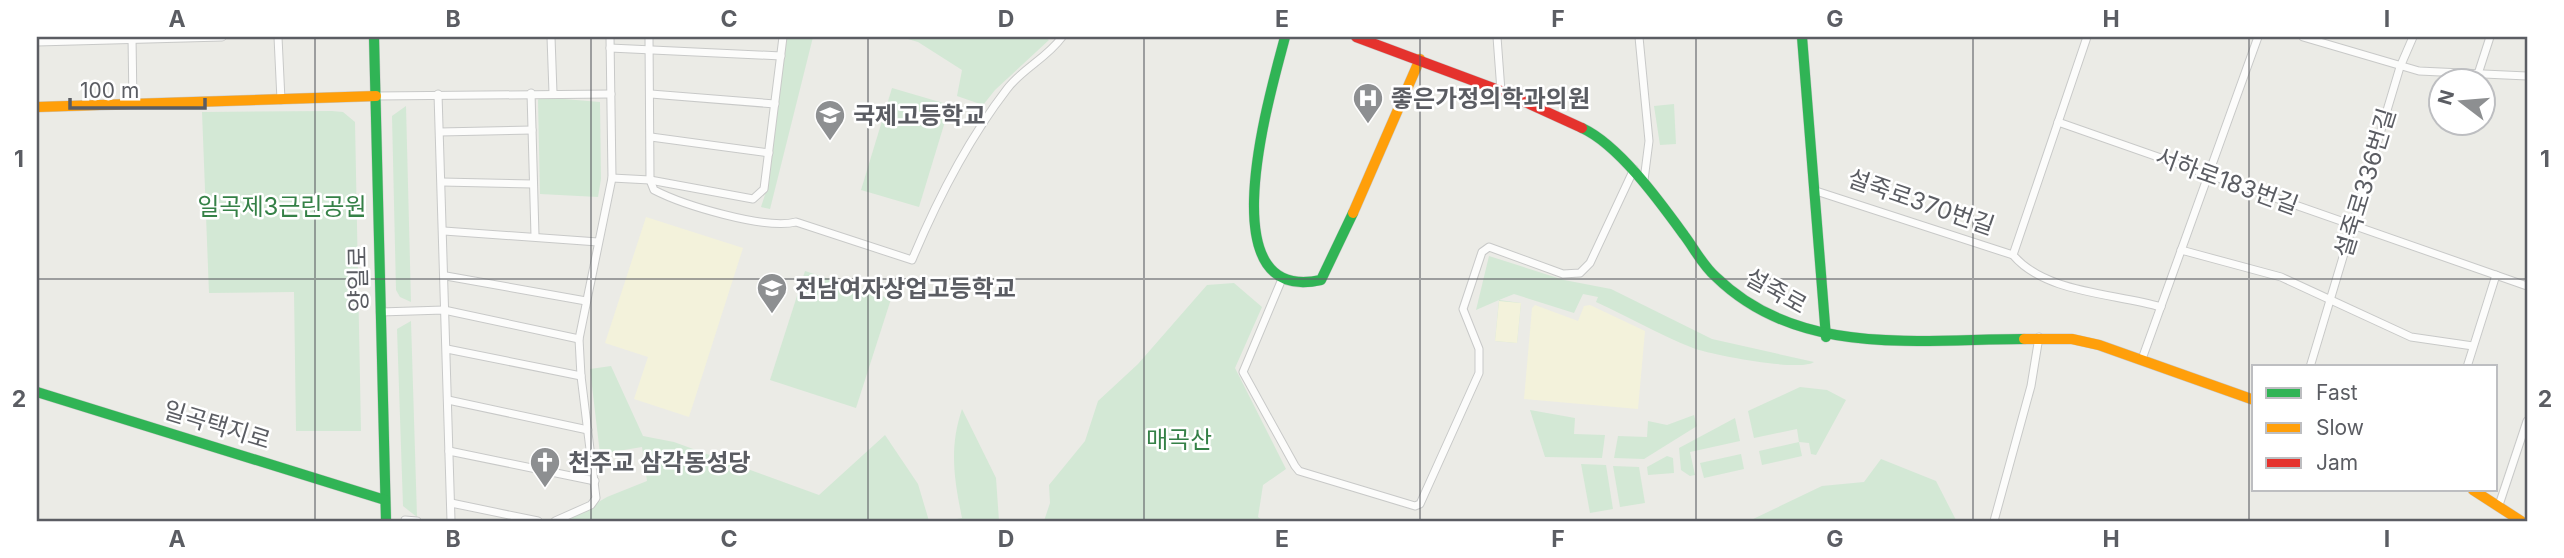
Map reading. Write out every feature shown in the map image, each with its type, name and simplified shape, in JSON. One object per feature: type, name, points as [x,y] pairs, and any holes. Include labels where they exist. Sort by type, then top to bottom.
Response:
[{"type":"main road","name":"양일로","points":[[374,37],[386,521]]},
{"type":"main road","points":[[1285,37],[1253,202],[1255,242],[1261,261],[1282,279],[1318,281],[1324,278],[1420,59]]},
{"type":"main road","name":"설죽로","points":[[1356,37],[1501,91],[1578,125],[1634,169],[1705,265],[1732,292],[1763,312],[1800,330],[1826,337],[1891,341],[2039,337],[2086,342],[2142,359],[2252,399]]},
{"type":"main road","name":"설죽로370번길","points":[[1802,37],[1826,337]]},
{"type":"main road","points":[[37,107],[376,96]]},
{"type":"main road","name":"일곡택지로","points":[[37,392],[385,500]]},
{"type":"main road","points":[[2475,491],[2521,521]]},
{"type":"street","points":[[37,41],[222,37]]},
{"type":"street","points":[[278,37],[281,100]]},
{"type":"street","points":[[551,37],[553,93]]},
{"type":"street","points":[[555,521],[591,505],[596,498],[579,339],[612,178],[610,37]]},
{"type":"street","points":[[649,37],[652,137],[650,180],[654,190],[675,200],[782,225],[796,222],[912,260],[959,162],[992,110],[1008,87],[1062,37]]},
{"type":"street","points":[[612,178],[650,180],[753,199],[764,189],[783,37]]},
{"type":"street","points":[[1496,37],[1501,91]]},
{"type":"street","points":[[1639,37],[1649,141],[1644,180]]},
{"type":"street","points":[[2013,255],[2087,37]]},
{"type":"street","points":[[2142,359],[2258,37]]},
{"type":"street","points":[[2303,37],[2317,39],[2400,67],[2428,69]]},
{"type":"street","name":"설죽로336번길","points":[[2311,365],[2400,67],[2413,37]]},
{"type":"street","points":[[2481,66],[2490,37]]},
{"type":"street","points":[[132,38],[133,104]]},
{"type":"street","points":[[610,48],[781,56]]},
{"type":"street","points":[[2498,75],[2527,76]]},
{"type":"street","points":[[531,93],[535,236]]},
{"type":"street","points":[[438,94],[446,276],[444,310],[451,521]]},
{"type":"street","points":[[376,96],[611,94]]},
{"type":"street","points":[[651,94],[775,104]]},
{"type":"street","name":"서하로183번길","points":[[2058,122],[2527,286]]},
{"type":"street","points":[[440,132],[532,130]]},
{"type":"street","points":[[652,137],[769,153]]},
{"type":"street","points":[[1282,279],[1243,372],[1295,466],[1299,471],[1415,506],[1420,504],[1479,373],[1479,349],[1463,309],[1482,252],[1489,247],[1563,274],[1580,273],[1590,263],[1634,169]]},
{"type":"street","points":[[442,182],[533,184]]},
{"type":"street","name":"설죽로370번길","points":[[1816,191],[2013,255],[2031,271],[2072,286],[2161,307]]},
{"type":"street","points":[[444,232],[598,242]]},
{"type":"street","points":[[2181,250],[2269,272],[2411,337],[2473,346]]},
{"type":"street","points":[[2468,365],[2496,275]]},
{"type":"street","points":[[446,276],[586,301]]},
{"type":"street","points":[[380,312],[444,310],[579,339]]},
{"type":"street","points":[[1994,521],[2031,386],[2039,337]]},
{"type":"street","points":[[447,349],[581,376]]},
{"type":"street","points":[[448,400],[588,430]]},
{"type":"street","points":[[2499,505],[2527,421]]},
{"type":"street","points":[[449,451],[595,481]]},
{"type":"street","points":[[451,503],[538,521]]},
{"type":"street","points":[[405,520],[417,521]]},
{"type":"green space","points":[[787,37],[813,37],[770,209],[761,207],[769,182]]},
{"type":"green space","points":[[901,37],[1044,37],[1049,40],[995,90],[983,105],[957,96],[962,70],[918,42]]},
{"type":"green space","points":[[892,88],[950,105],[919,207],[861,190]]},
{"type":"green space","points":[[540,97],[600,102],[601,179],[598,197],[540,194]]},
{"type":"green space","points":[[1674,104],[1676,144],[1660,145],[1654,106]]},
{"type":"green space","points":[[406,106],[411,302],[400,297],[396,290],[392,116]]},
{"type":"green space","name":"일곡제3근린공원","points":[[202,112],[343,112],[355,122],[361,431],[296,431],[294,292],[209,293]]},
{"type":"green space","points":[[1489,256],[1564,280],[1611,289],[1712,339],[1814,362],[1806,365],[1775,364],[1703,351],[1596,302],[1598,297],[1583,294],[1574,313],[1514,294],[1476,310]]},
{"type":"green space","points":[[805,271],[891,299],[856,408],[770,380]]},
{"type":"green space","name":"매곡산","points":[[1234,283],[1262,307],[1235,368],[1286,469],[1263,485],[1258,517],[1263,521],[1044,521],[1050,503],[1049,485],[1085,441],[1098,401],[1138,364],[1207,285]]},
{"type":"green space","points":[[1499,300],[1521,303],[1517,343],[1495,341]]},
{"type":"green space","points":[[411,321],[417,517],[403,506],[397,329]]},
{"type":"green space","points":[[611,366],[643,436],[674,442],[819,495],[885,435],[918,484],[929,521],[566,521],[607,497],[647,481],[642,447],[600,454],[590,369]]},
{"type":"green space","points":[[1800,387],[1827,390],[1846,400],[1816,455],[1811,454],[1809,443],[1799,442],[1797,429],[1754,438],[1748,411]]},
{"type":"green space","points":[[962,409],[996,478],[999,521],[945,521],[962,518],[954,450]]},
{"type":"green space","points":[[1530,410],[1575,418],[1574,434],[1605,435],[1602,458],[1545,457]]},
{"type":"green space","points":[[1694,415],[1697,426],[1644,459],[1614,458],[1618,436],[1647,437],[1648,421],[1667,425]]},
{"type":"green space","points":[[1735,418],[1740,441],[1690,452],[1695,475],[1690,476],[1681,470],[1679,448]]},
{"type":"green space","points":[[1799,442],[1802,456],[1762,465],[1759,451]]},
{"type":"green space","points":[[1741,454],[1744,469],[1704,478],[1700,463]]},
{"type":"green space","points":[[1667,456],[1673,458],[1674,473],[1648,475],[1647,467]]},
{"type":"green space","points":[[1881,459],[1936,481],[1956,520],[1749,521],[1822,486],[1864,482]]},
{"type":"green space","points":[[1581,464],[1606,465],[1613,509],[1590,513]]},
{"type":"green space","points":[[1613,466],[1639,467],[1645,503],[1620,507]]},
{"type":"sand","points":[[646,217],[743,248],[689,417],[634,399],[648,357],[605,343]]},
{"type":"sand","points":[[1499,301],[1521,303],[1517,343],[1495,341]]},
{"type":"sand","points":[[1535,305],[1578,321],[1584,306],[1590,305],[1645,331],[1638,409],[1524,399],[1532,308]]},
{"type":"traffic: fast","points":[[374,37],[386,521]]},
{"type":"traffic: fast","points":[[1285,37],[1260,143],[1255,187],[1255,228],[1265,260],[1286,279],[1321,280],[1353,213]]},
{"type":"traffic: fast","points":[[1802,37],[1826,337]]},
{"type":"traffic: fast","points":[[1582,128],[1610,147],[1638,176],[1711,273],[1749,303],[1784,321],[1822,332],[1861,338],[1902,341],[2024,339]]},
{"type":"traffic: fast","points":[[37,392],[385,500]]},
{"type":"traffic: slow","points":[[1353,213],[1420,59]]},
{"type":"traffic: slow","points":[[37,107],[376,96]]},
{"type":"traffic: slow","points":[[2024,339],[2072,339],[2099,345],[2252,399]]},
{"type":"traffic: slow","points":[[2475,491],[2521,521]]},
{"type":"traffic: jam","points":[[1356,37],[1501,91],[1582,128]]},
{"type":"place","name":"좋은가정의학과의원","points":[[1368,125]]},
{"type":"place","name":"국제고등학교","points":[[830,142]]},
{"type":"place","name":"전남여자상업고등학교","points":[[772,315]]},
{"type":"place","name":"천주교 삼각동성당","points":[[545,489]]}]
